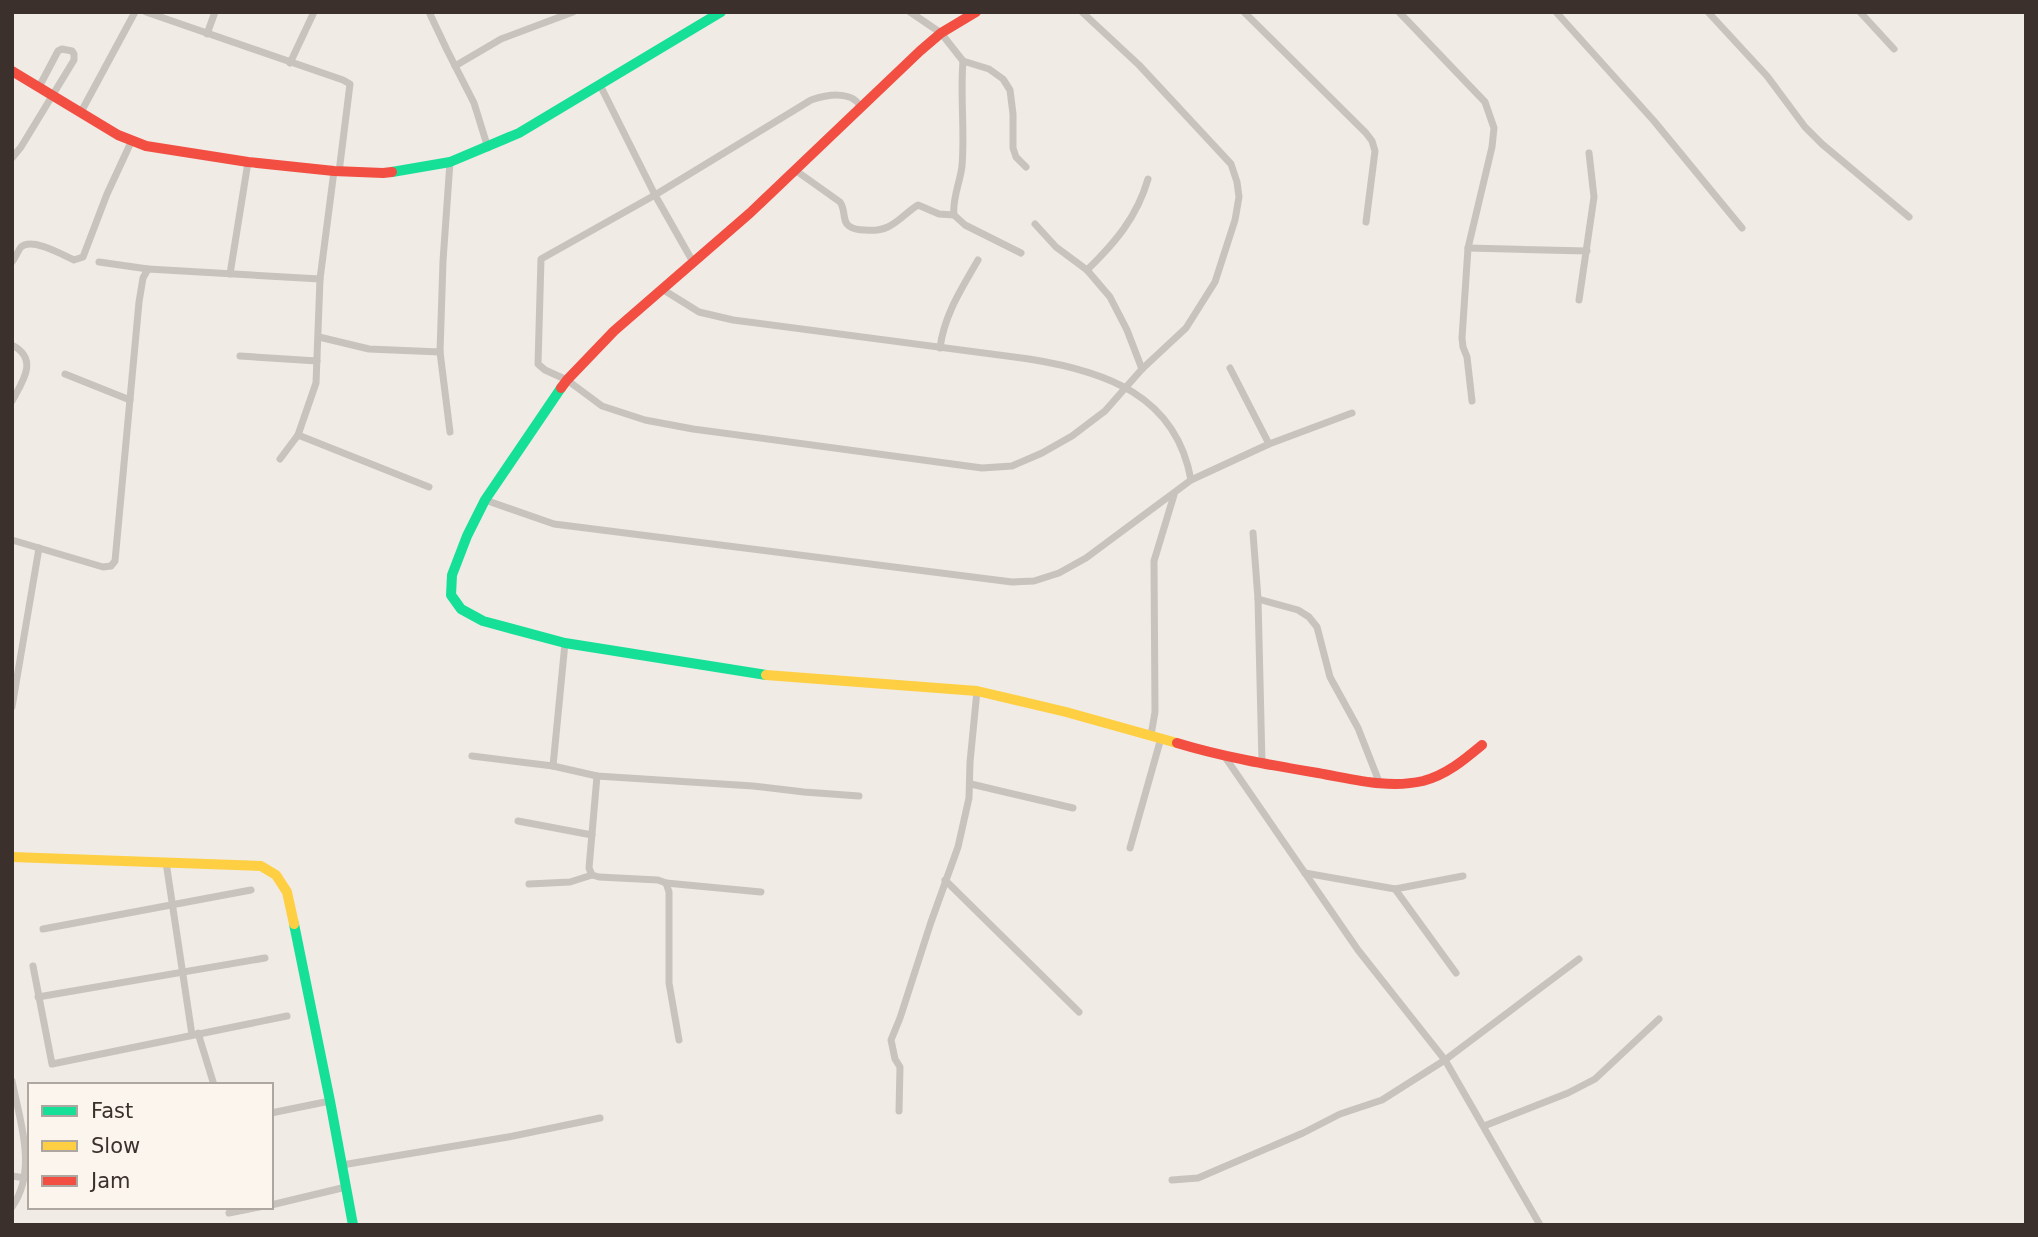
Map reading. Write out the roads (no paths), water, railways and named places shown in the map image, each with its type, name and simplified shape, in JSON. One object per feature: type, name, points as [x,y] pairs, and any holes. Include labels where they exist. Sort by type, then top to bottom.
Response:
[{"type":"street","points":[[81,112],[135,12]]},
{"type":"street","points":[[146,12],[350,84],[320,279],[316,383],[298,435],[280,459]]},
{"type":"street","points":[[207,34],[215,12]]},
{"type":"street","points":[[290,63],[314,12]]},
{"type":"street","points":[[429,12],[474,103],[488,148]]},
{"type":"street","points":[[455,66],[501,39],[573,12]]},
{"type":"street","points":[[12,71],[118,135],[146,146],[248,162],[337,172],[383,173],[450,162],[488,148],[519,133],[721,12]]},
{"type":"street","points":[[910,12],[941,33],[963,61],[989,69],[1003,79],[1010,90],[1013,148],[1016,157],[1026,167]]},
{"type":"street","points":[[976,12],[941,33],[920,51],[750,213],[614,331],[567,380],[485,500],[467,536],[452,575],[451,594],[461,609],[483,621],[565,643],[776,677],[976,691],[1066,712],[1225,757],[1380,783],[1398,784],[1435,779],[1459,766],[1482,745]]},
{"type":"street","points":[[860,106],[852,97],[839,95],[811,100],[655,195],[541,259],[538,363],[602,405],[645,420],[693,429],[982,468],[1012,466],[1062,442],[1105,411],[1142,369],[1186,328],[1215,282],[1235,220],[1239,197],[1231,164],[1139,65],[1082,12]]},
{"type":"street","points":[[1244,12],[1372,141],[1375,150],[1366,222]]},
{"type":"street","points":[[1399,12],[1485,102],[1494,128],[1468,248],[1461,338],[1467,357],[1472,401]]},
{"type":"street","points":[[1556,12],[1654,121],[1742,228]]},
{"type":"street","points":[[1707,12],[1767,76],[1805,127],[1909,217]]},
{"type":"street","points":[[1860,12],[1894,49]]},
{"type":"street","points":[[12,158],[21,148],[74,60],[72,51],[58,51],[39,87]]},
{"type":"street","points":[[954,215],[953,207],[962,168],[963,61]]},
{"type":"street","points":[[600,85],[655,195],[693,262]]},
{"type":"street","points":[[12,262],[22,247],[29,244],[50,249],[74,260],[82,258],[132,140]]},
{"type":"street","points":[[1579,300],[1595,191],[1589,153]]},
{"type":"street","points":[[230,274],[248,162]]},
{"type":"street","points":[[450,162],[440,352],[450,432]]},
{"type":"street","points":[[796,170],[840,202],[845,209],[844,220],[849,226],[875,231],[892,226],[918,205],[939,214],[954,215],[965,225],[1021,253]]},
{"type":"street","points":[[1087,270],[1112,245],[1133,218],[1148,179]]},
{"type":"street","points":[[1035,224],[1056,247],[1087,270],[1110,297],[1127,330],[1142,369]]},
{"type":"street","points":[[1468,248],[1587,251]]},
{"type":"street","points":[[940,348],[949,311],[978,260]]},
{"type":"street","points":[[99,262],[148,269],[320,279]]},
{"type":"street","points":[[12,540],[103,567],[111,566],[115,561],[139,302],[143,278],[148,269]]},
{"type":"street","points":[[662,289],[699,312],[733,320],[1061,364],[1098,374],[1127,387],[1144,399],[1168,425],[1182,446],[1191,480]]},
{"type":"street","points":[[319,337],[369,349],[440,352]]},
{"type":"street","points":[[12,345],[26,357],[27,369],[12,401]]},
{"type":"street","points":[[240,356],[317,361]]},
{"type":"street","points":[[1230,368],[1269,444]]},
{"type":"street","points":[[65,374],[130,400]]},
{"type":"street","points":[[485,500],[554,524],[1012,582],[1034,581],[1059,573],[1086,558],[1191,480],[1269,444],[1352,413]]},
{"type":"street","points":[[298,435],[429,487]]},
{"type":"street","points":[[1130,848],[1156,737],[1154,561],[1174,495]]},
{"type":"street","points":[[1253,533],[1258,599],[1262,764]]},
{"type":"street","points":[[12,707],[39,548]]},
{"type":"street","points":[[1258,599],[1298,610],[1309,617],[1317,627],[1330,677],[1357,728],[1380,783]]},
{"type":"street","points":[[553,766],[565,643]]},
{"type":"street","points":[[12,647],[21,650]]},
{"type":"street","points":[[899,1111],[900,1067],[895,1059],[891,1040],[958,847],[971,784],[970,762],[976,691]]},
{"type":"street","points":[[472,756],[553,766],[597,776],[859,796]]},
{"type":"street","points":[[1225,757],[1358,950],[1445,1060],[1539,1225]]},
{"type":"street","points":[[592,875],[589,868],[597,776]]},
{"type":"street","points":[[971,784],[1073,808]]},
{"type":"street","points":[[519,821],[592,835]]},
{"type":"street","points":[[12,857],[261,866],[276,875],[286,892],[353,1225]]},
{"type":"street","points":[[166,862],[181,971],[195,1034],[213,1083]]},
{"type":"street","points":[[1305,873],[1395,888],[1463,876]]},
{"type":"street","points":[[529,884],[570,882],[592,875],[761,892]]},
{"type":"street","points":[[945,880],[1079,1012]]},
{"type":"street","points":[[666,883],[669,892],[669,983],[679,1040]]},
{"type":"street","points":[[1395,888],[1455,972]]},
{"type":"street","points":[[43,929],[251,890]]},
{"type":"street","points":[[38,997],[265,958]]},
{"type":"street","points":[[1172,1180],[1198,1178],[1303,1133],[1340,1114],[1381,1100],[1445,1060],[1580,959]]},
{"type":"street","points":[[33,966],[52,1064],[288,1016]]},
{"type":"street","points":[[1484,1126],[1568,1093],[1595,1079],[1660,1019]]},
{"type":"street","points":[[12,1081],[28,1157],[20,1196],[12,1207]]},
{"type":"street","points":[[273,1113],[330,1101]]},
{"type":"street","points":[[342,1166],[600,1118]]},
{"type":"street","points":[[12,1175],[25,1178]]},
{"type":"street","points":[[273,1205],[346,1187]]},
{"type":"street","points":[[229,1213],[249,1209]]}]
